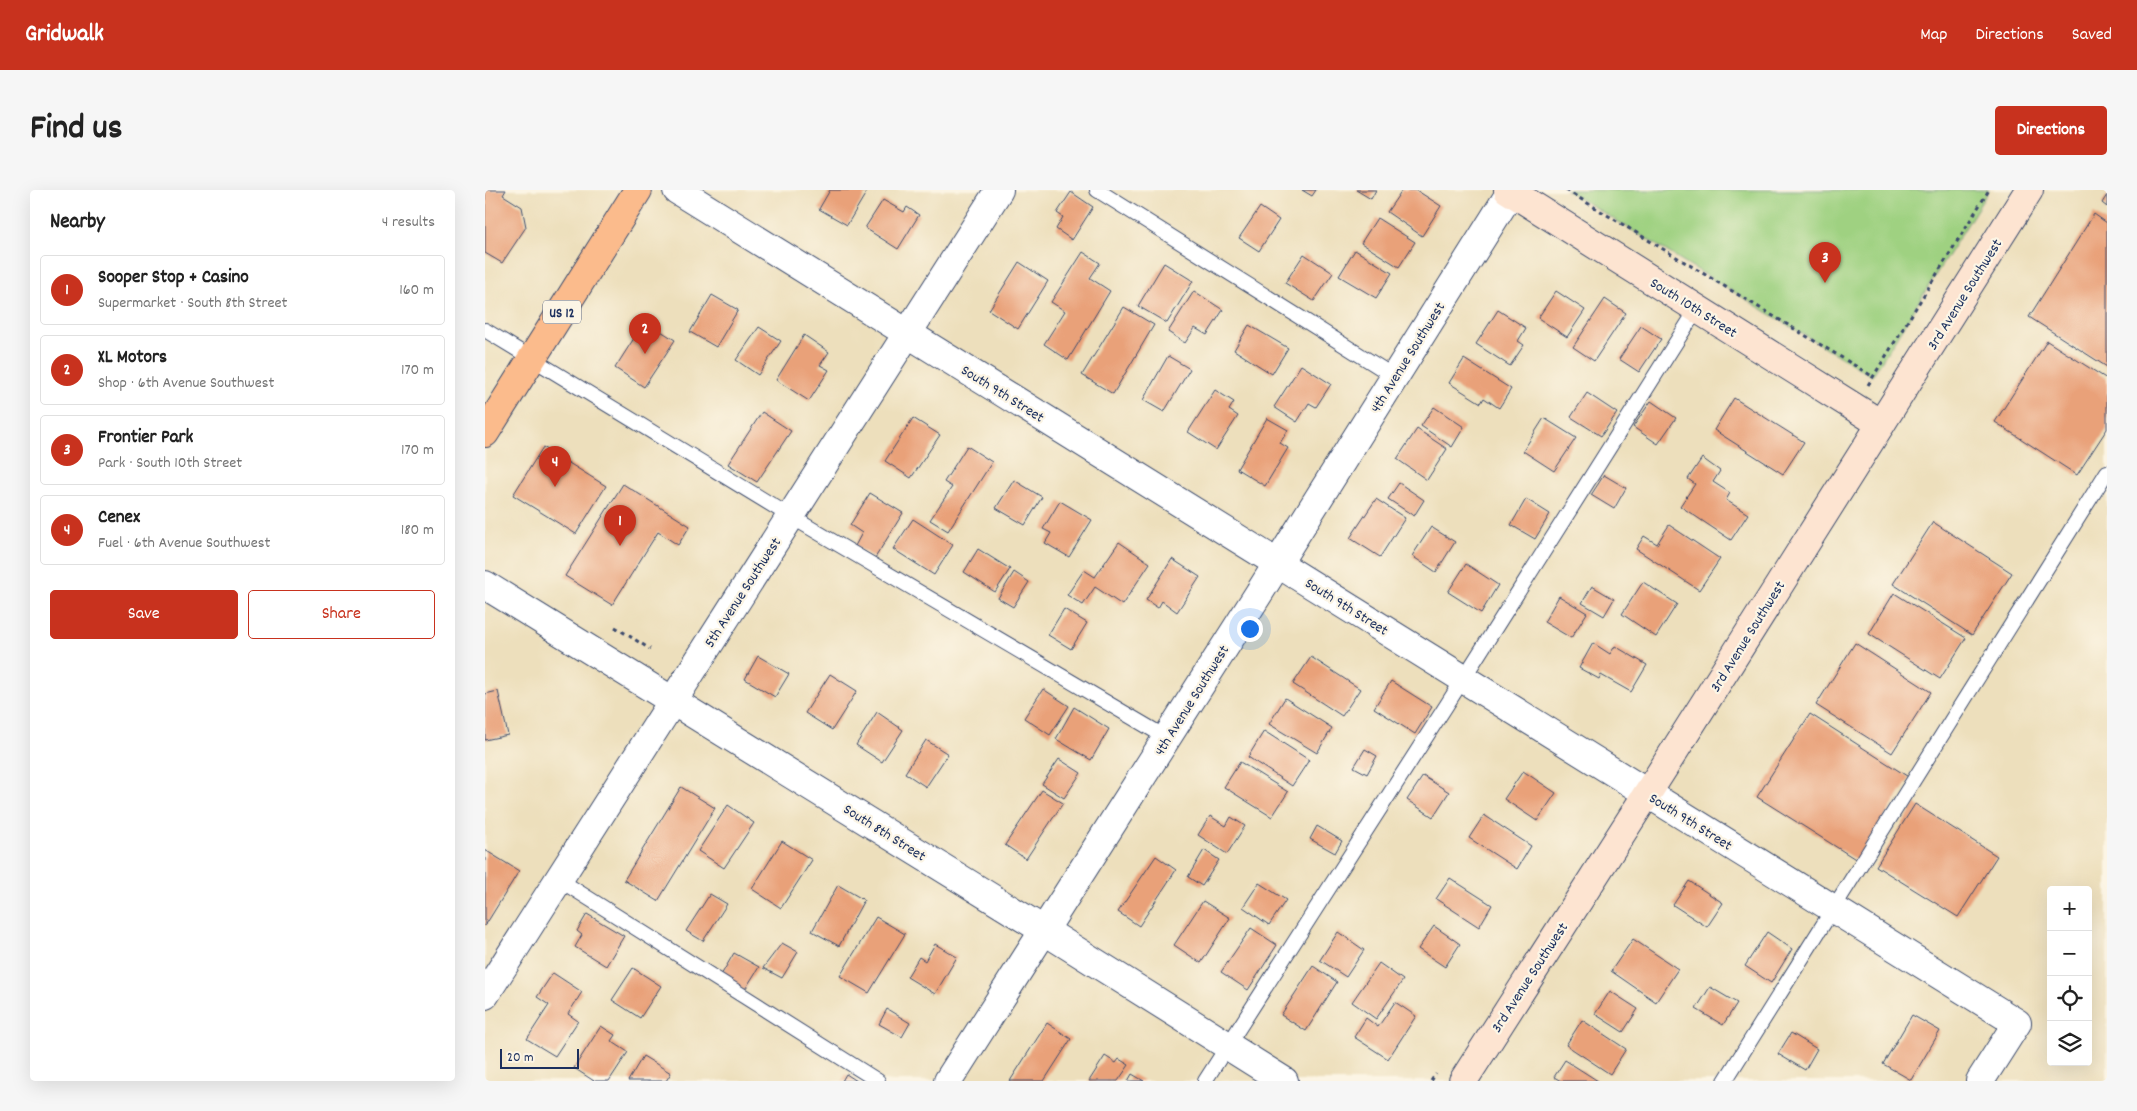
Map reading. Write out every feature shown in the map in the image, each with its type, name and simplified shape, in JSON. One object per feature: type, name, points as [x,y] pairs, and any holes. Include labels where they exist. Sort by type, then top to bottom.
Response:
[{"type":"highway","name":"US 12","points":[[485,433],[639,190]]},
{"type":"street","name":"South 9th Street","points":[[677,190],[2017,1023],[1981,1081]]},
{"type":"street","name":"5th Avenue Southwest","points":[[485,994],[999,190]]},
{"type":"street","name":"3rd Avenue Southwest","points":[[1463,1081],[2029,190]]},
{"type":"street","name":"4th Avenue Southwest","points":[[948,1081],[1278,563],[1510,191]]},
{"type":"street","name":"South 10th Street","points":[[1510,191],[1881,424]]},
{"type":"street","name":"South 8th Street","points":[[485,585],[1284,1081]]},
{"type":"lane","points":[[1097,190],[1395,377]]},
{"type":"lane","points":[[1205,1081],[1463,679],[1697,309]]},
{"type":"lane","points":[[485,330],[791,516],[1167,738]]},
{"type":"lane","points":[[1725,1081],[2107,472]]},
{"type":"lane","points":[[558,879],[878,1081]]},
{"type":"path","points":[[1566,190],[1872,376]]},
{"type":"path","points":[[1868,384],[1989,190]]},
{"type":"path","points":[[615,627],[650,650]]},
{"type":"green space","points":[[1566,190],[1989,190],[1872,376]]},
{"type":"building","points":[[485,190],[506,190],[503,195],[522,207],[526,227],[502,263],[485,253]]},
{"type":"building","points":[[830,190],[861,190],[866,193],[847,225],[819,209]]},
{"type":"building","points":[[1302,190],[1316,190],[1312,196]]},
{"type":"building","points":[[1356,190],[1376,190],[1371,199]]},
{"type":"building","points":[[1402,190],[1416,190],[1441,206],[1422,236],[1387,212]]},
{"type":"building","points":[[1071,192],[1093,207],[1072,240],[1056,229],[1063,217],[1057,213]]},
{"type":"building","points":[[2107,195],[2107,207],[2102,203]]},
{"type":"building","points":[[883,200],[904,212],[907,207],[919,215],[898,249],[865,228]]},
{"type":"building","points":[[1260,207],[1279,220],[1259,251],[1239,238]]},
{"type":"building","points":[[2094,214],[2107,223],[2107,367],[2029,317]]},
{"type":"building","points":[[1377,218],[1415,242],[1399,267],[1361,243]]},
{"type":"building","points":[[1355,250],[1392,273],[1376,298],[1339,276]]},
{"type":"building","points":[[1083,252],[1100,263],[1090,278],[1110,291],[1068,360],[1044,344],[1065,311],[1051,302]]},
{"type":"building","points":[[1304,254],[1333,273],[1314,301],[1285,283]]},
{"type":"building","points":[[1019,262],[1048,281],[1018,329],[989,310]]},
{"type":"building","points":[[1164,263],[1193,281],[1167,323],[1138,306]]},
{"type":"building","points":[[1194,291],[1223,310],[1207,335],[1195,328],[1185,343],[1168,332]]},
{"type":"building","points":[[1556,291],[1585,310],[1567,337],[1538,318]]},
{"type":"building","points":[[712,295],[738,310],[716,347],[690,332]]},
{"type":"building","points":[[1605,299],[1626,313],[1594,361],[1573,347]]},
{"type":"building","points":[[1124,307],[1154,325],[1113,394],[1082,375]]},
{"type":"building","points":[[1498,310],[1526,328],[1518,341],[1524,345],[1510,366],[1476,344]]},
{"type":"building","points":[[645,321],[675,340],[644,387],[615,368]]},
{"type":"building","points":[[1249,325],[1288,348],[1272,374],[1234,350]]},
{"type":"building","points":[[1641,326],[1661,339],[1639,372],[1619,359]]},
{"type":"building","points":[[759,327],[781,341],[758,375],[736,360]]},
{"type":"building","points":[[804,335],[829,352],[820,365],[829,370],[809,401],[776,380]]},
{"type":"building","points":[[2047,341],[2107,379],[2107,429],[2077,475],[1995,422]]},
{"type":"building","points":[[1168,356],[1190,369],[1164,412],[1143,400]]},
{"type":"building","points":[[1464,359],[1511,389],[1499,408],[1484,398],[1481,403],[1449,383]]},
{"type":"building","points":[[1301,365],[1331,384],[1316,407],[1309,403],[1297,422],[1274,407]]},
{"type":"building","points":[[1215,390],[1234,402],[1229,410],[1238,416],[1216,450],[1188,432]]},
{"type":"building","points":[[1587,393],[1617,413],[1601,436],[1571,417]]},
{"type":"building","points":[[1734,398],[1804,442],[1783,474],[1714,430]]},
{"type":"building","points":[[1651,401],[1676,418],[1658,444],[1633,427]]},
{"type":"building","points":[[1434,407],[1464,427],[1452,447],[1421,426]]},
{"type":"building","points":[[762,412],[791,431],[757,482],[728,464]]},
{"type":"building","points":[[913,418],[940,435],[911,478],[885,461]]},
{"type":"building","points":[[1267,418],[1288,430],[1280,443],[1288,448],[1265,486],[1237,469]]},
{"type":"building","points":[[1544,418],[1576,438],[1554,471],[1523,451]]},
{"type":"building","points":[[1417,429],[1447,449],[1427,480],[1397,459]]},
{"type":"building","points":[[967,446],[992,462],[948,531],[930,520],[952,487],[944,482]]},
{"type":"building","points":[[543,447],[606,486],[576,534],[513,495]]},
{"type":"building","points":[[1702,458],[1720,471],[1713,482],[1730,493],[1726,500],[1748,514],[1731,540],[1680,506],[1695,484],[1688,479]]},
{"type":"building","points":[[1604,475],[1626,488],[1614,509],[1591,495]]},
{"type":"building","points":[[1014,480],[1042,497],[1025,525],[996,508]]},
{"type":"building","points":[[1399,483],[1424,500],[1414,516],[1388,499]]},
{"type":"building","points":[[623,484],[690,526],[678,545],[658,532],[612,605],[565,576]]},
{"type":"building","points":[[870,493],[903,513],[875,558],[855,546],[862,533],[850,525]]},
{"type":"building","points":[[1376,499],[1405,518],[1380,557],[1350,538]]},
{"type":"building","points":[[1526,499],[1550,514],[1535,539],[1511,525]]},
{"type":"building","points":[[1060,501],[1092,520],[1069,557],[1045,543],[1051,533],[1043,529]]},
{"type":"building","points":[[913,519],[953,545],[934,575],[893,549]]},
{"type":"building","points":[[1933,522],[2012,573],[1972,635],[1893,584]]},
{"type":"building","points":[[1669,525],[1720,559],[1699,590],[1636,549],[1644,536],[1657,544]]},
{"type":"building","points":[[1431,527],[1455,542],[1436,572],[1412,556]]},
{"type":"building","points":[[1119,542],[1150,563],[1122,605],[1095,587],[1083,605],[1067,595],[1084,570],[1095,577]]},
{"type":"building","points":[[978,549],[1010,569],[995,592],[964,572]]},
{"type":"building","points":[[1172,559],[1200,577],[1177,612],[1162,601],[1158,608],[1146,600]]},
{"type":"building","points":[[1466,564],[1498,585],[1481,613],[1448,592]]},
{"type":"building","points":[[1014,572],[1029,582],[1013,607],[998,598]]},
{"type":"building","points":[[1643,582],[1677,604],[1656,637],[1622,614]]},
{"type":"building","points":[[1592,586],[1614,599],[1604,616],[1582,603]]},
{"type":"building","points":[[1894,593],[1966,638],[1940,679],[1869,634]]},
{"type":"building","points":[[1559,596],[1587,613],[1571,638],[1544,622]]},
{"type":"building","points":[[1064,609],[1087,623],[1071,649],[1048,635]]},
{"type":"building","points":[[1593,643],[1610,654],[1615,646],[1647,665],[1631,692],[1601,675],[1599,679],[1579,668]]},
{"type":"building","points":[[1855,643],[1931,692],[1892,753],[1816,705]]},
{"type":"building","points":[[758,656],[789,674],[775,697],[745,679]]},
{"type":"building","points":[[1311,657],[1360,689],[1342,716],[1293,684]]},
{"type":"building","points":[[830,674],[857,691],[832,730],[805,713]]},
{"type":"building","points":[[1391,681],[1432,707],[1415,734],[1374,708]]},
{"type":"building","points":[[1043,689],[1069,706],[1050,735],[1024,718]]},
{"type":"building","points":[[498,691],[508,735],[485,740],[485,694]]},
{"type":"building","points":[[1285,698],[1332,728],[1317,753],[1269,724]]},
{"type":"building","points":[[1074,707],[1109,729],[1091,760],[1056,739]]},
{"type":"building","points":[[877,712],[903,730],[882,762],[856,745]]},
{"type":"building","points":[[1810,714],[1910,778],[1857,860],[1757,797]]},
{"type":"building","points":[[1264,731],[1309,760],[1292,786],[1248,757]]},
{"type":"building","points":[[926,740],[948,754],[926,787],[905,773]]},
{"type":"building","points":[[1365,749],[1377,756],[1367,774],[1354,767]]},
{"type":"building","points":[[1059,759],[1081,773],[1064,798],[1042,784]]},
{"type":"building","points":[[1240,762],[1288,792],[1272,817],[1224,787]]},
{"type":"building","points":[[1523,771],[1556,793],[1537,821],[1504,799]]},
{"type":"building","points":[[1423,776],[1449,792],[1433,817],[1407,800]]},
{"type":"building","points":[[681,787],[715,808],[658,901],[624,880]]},
{"type":"building","points":[[1042,790],[1063,803],[1026,859],[1005,845]]},
{"type":"building","points":[[1915,804],[1997,856],[1958,917],[1876,866]]},
{"type":"building","points":[[728,805],[754,823],[724,868],[698,851]]},
{"type":"building","points":[[1484,815],[1531,846],[1517,869],[1469,838]]},
{"type":"building","points":[[1210,816],[1226,826],[1231,817],[1245,826],[1227,854],[1198,835]]},
{"type":"building","points":[[1317,826],[1342,841],[1335,853],[1310,839]]},
{"type":"building","points":[[782,841],[812,860],[781,908],[752,889]]},
{"type":"building","points":[[485,850],[519,871],[485,926]]},
{"type":"building","points":[[1204,850],[1219,860],[1202,886],[1188,877]]},
{"type":"building","points":[[1156,856],[1176,870],[1139,926],[1118,912]]},
{"type":"building","points":[[1450,878],[1492,905],[1479,927],[1436,899]]},
{"type":"building","points":[[1689,881],[1723,903],[1707,927],[1673,905]]},
{"type":"building","points":[[1259,883],[1286,900],[1269,925],[1243,907]]},
{"type":"building","points":[[838,885],[864,900],[839,946],[812,931]]},
{"type":"building","points":[[710,894],[727,904],[703,941],[686,931]]},
{"type":"building","points":[[1203,901],[1230,918],[1201,963],[1174,945]]},
{"type":"building","points":[[587,914],[624,936],[606,966],[575,947],[582,935],[577,931]]},
{"type":"building","points":[[876,917],[905,934],[869,993],[840,976]]},
{"type":"building","points":[[1434,926],[1460,944],[1445,967],[1418,949]]},
{"type":"building","points":[[1251,928],[1277,945],[1248,990],[1221,972]]},
{"type":"building","points":[[1338,932],[1364,950],[1346,977],[1320,960]]},
{"type":"building","points":[[1767,932],[1792,949],[1771,983],[1745,966]]},
{"type":"building","points":[[1633,939],[1678,969],[1656,1002],[1611,971]]},
{"type":"building","points":[[782,943],[798,952],[782,978],[763,968]]},
{"type":"building","points":[[935,944],[957,957],[935,994],[907,977],[919,957],[925,961]]},
{"type":"building","points":[[734,953],[759,967],[744,991],[720,977]]},
{"type":"building","points":[[1379,963],[1403,980],[1376,1019],[1352,1002]]},
{"type":"building","points":[[1313,966],[1337,982],[1306,1031],[1281,1015]]},
{"type":"building","points":[[633,968],[661,986],[640,1018],[612,1000]]},
{"type":"building","points":[[553,973],[582,992],[568,1014],[578,1021],[555,1056],[527,1039],[549,1005],[537,997]]},
{"type":"building","points":[[1710,987],[1737,1003],[1723,1025],[1696,1009]]},
{"type":"building","points":[[1610,991],[1638,1009],[1623,1032],[1595,1014]]},
{"type":"building","points":[[1395,1002],[1416,1016],[1388,1059],[1354,1037],[1366,1018],[1378,1027]]},
{"type":"building","points":[[887,1009],[910,1023],[902,1037],[879,1024]]},
{"type":"building","points":[[1912,1015],[1940,1031],[1911,1080],[1883,1064]]},
{"type":"building","points":[[1582,1020],[1626,1049],[1610,1074],[1566,1045]]},
{"type":"building","points":[[1047,1023],[1071,1039],[1044,1081],[1010,1081]]},
{"type":"building","points":[[601,1026],[615,1035],[611,1041],[628,1052],[609,1081],[594,1081],[574,1068]]},
{"type":"building","points":[[1791,1033],[1817,1049],[1805,1070],[1778,1054]]},
{"type":"building","points":[[643,1056],[671,1073],[666,1081],[628,1081]]},
{"type":"building","points":[[1105,1056],[1116,1063],[1119,1059],[1129,1065],[1118,1081],[1089,1081]]},
{"type":"building","points":[[1565,1060],[1598,1081],[1561,1081],[1554,1077]]},
{"type":"building","points":[[846,1074],[857,1081],[842,1081]]},
{"type":"building","points":[[1132,1074],[1144,1081],[1128,1081]]},
{"type":"place","name":"Frontier Park","points":[[1825,283]]},
{"type":"place","name":"XL Motors","points":[[645,354]]},
{"type":"place","name":"Cenex","points":[[555,487]]},
{"type":"place","name":"Sooper Stop + Casino","points":[[620,546]]}]
